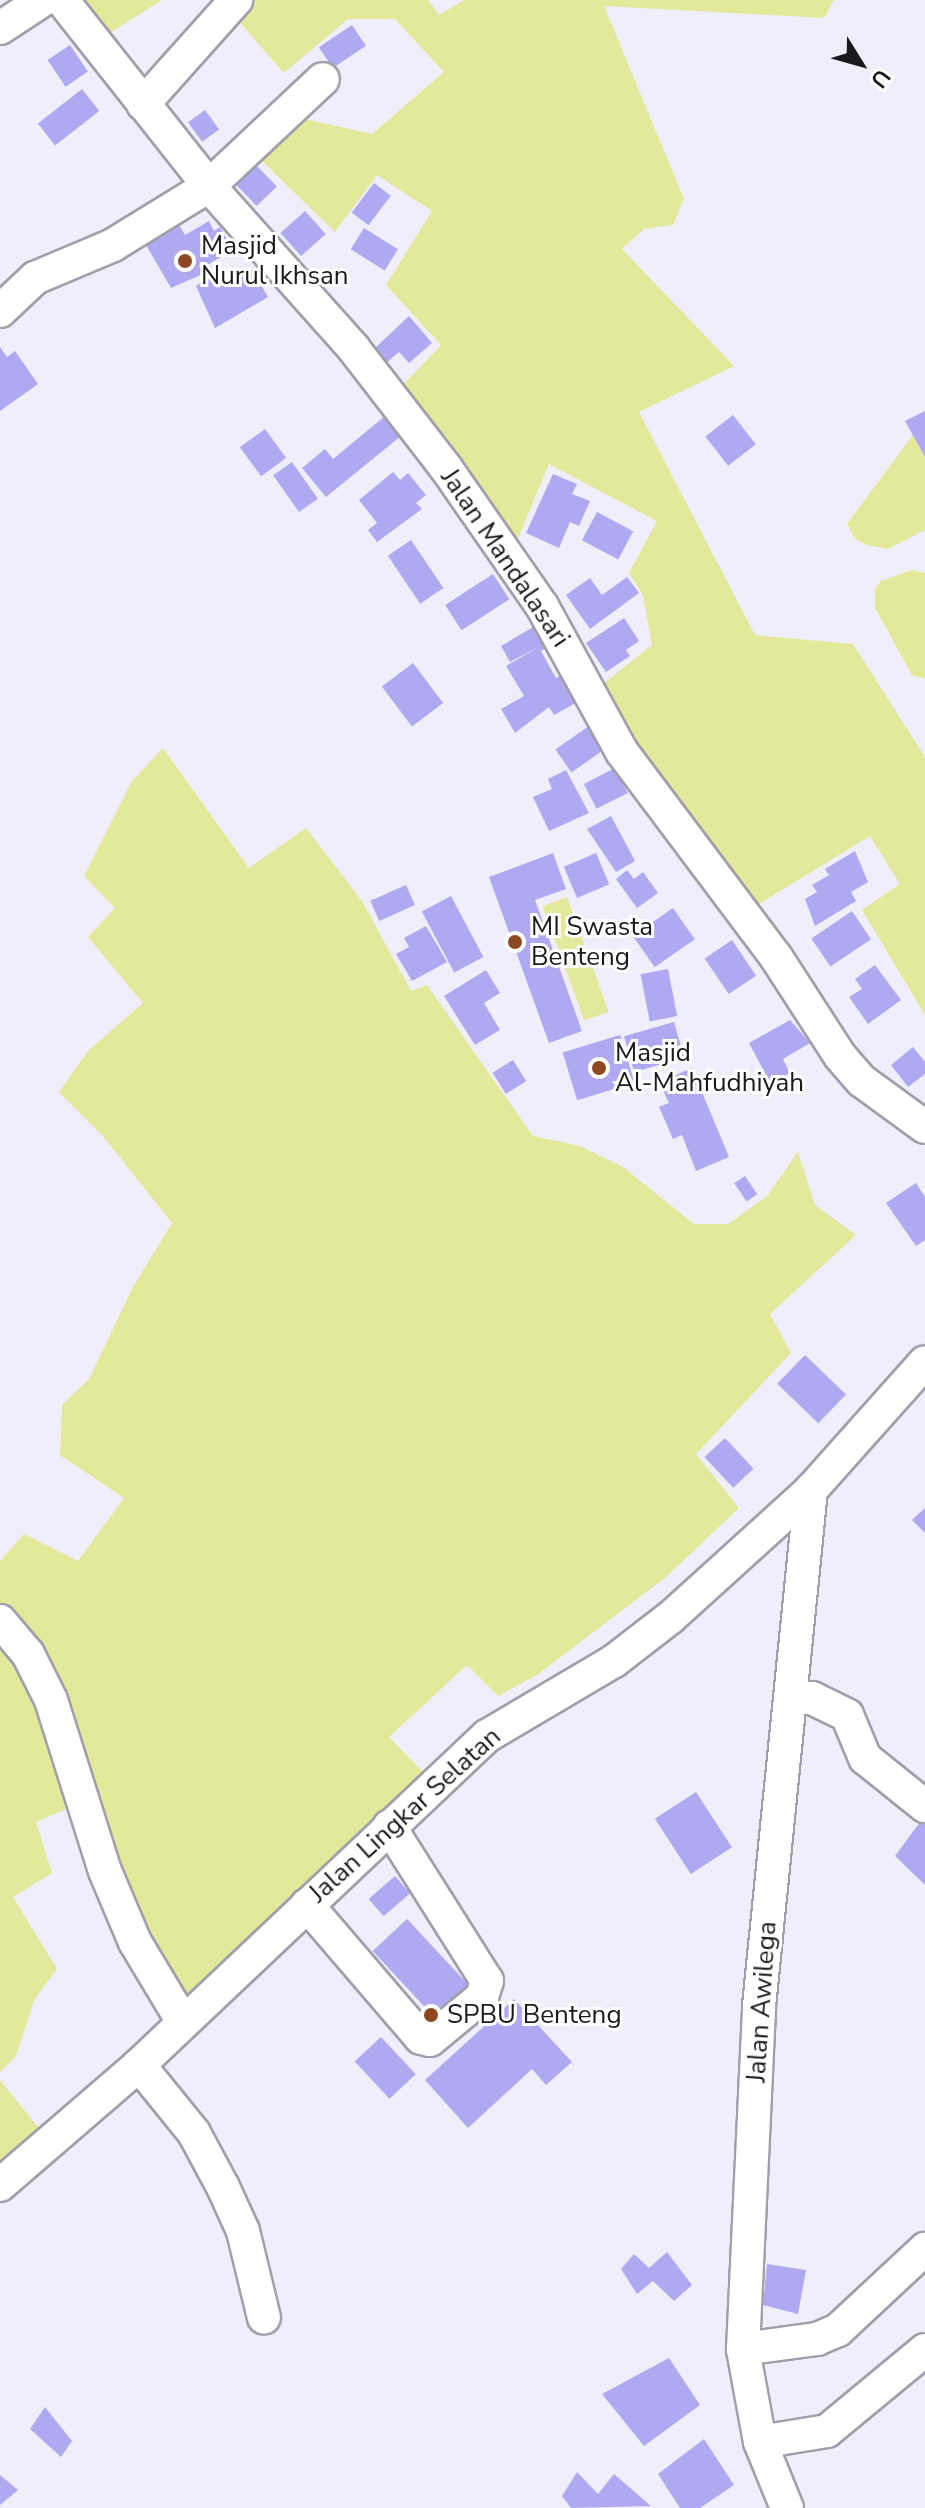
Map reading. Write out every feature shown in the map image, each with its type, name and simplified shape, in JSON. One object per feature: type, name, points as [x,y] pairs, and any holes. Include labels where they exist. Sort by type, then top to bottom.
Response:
[{"type":"street","points":[[0,28],[43,0]]},
{"type":"street","name":"Jalan Mandalasari","points":[[62,0],[209,186],[354,349],[446,468],[542,606],[622,752],[776,957],[840,1056],[862,1081],[925,1127]]},
{"type":"street","points":[[143,104],[236,0]]},
{"type":"street","points":[[0,311],[35,278],[113,245],[209,186],[323,79]]},
{"type":"street","name":"Jalan Lingkar Selatan","points":[[0,2185],[139,2065],[487,1736],[614,1661],[671,1617],[811,1490],[925,1362]]},
{"type":"street","name":"Jalan Awilega","points":[[787,2508],[760,2442],[743,2349],[759,2006],[811,1490]]},
{"type":"street","points":[[0,1621],[28,1654],[51,1700],[105,1871],[135,1942],[183,2022]]},
{"type":"street","points":[[791,1698],[812,1698],[847,1715],[865,1758],[925,1806]]},
{"type":"street","points":[[307,1905],[421,2038],[430,2040],[482,1997],[487,1981],[389,1826]]},
{"type":"street","points":[[139,2065],[194,2133],[223,2187],[243,2231],[264,2318]]},
{"type":"street","points":[[743,2349],[817,2339],[838,2330],[925,2249]]},
{"type":"street","points":[[760,2442],[827,2431],[925,2350]]},
{"type":"green space","points":[[81,0],[162,0],[105,36]]},
{"type":"green space","points":[[220,0],[428,0],[439,15],[464,0],[834,0],[824,18],[604,6],[684,199],[673,225],[644,229],[622,249],[734,366],[639,412],[755,635],[853,644],[925,757],[925,1015],[862,910],[900,884],[870,836],[746,912],[599,687],[652,645],[643,595],[629,573],[657,521],[549,464],[516,543],[404,384],[441,345],[386,285],[432,211],[377,175],[335,232],[258,157],[305,119],[372,134],[444,72],[395,19],[348,19],[284,73]]},
{"type":"green space","points":[[913,435],[925,457],[925,530],[888,549],[867,545],[855,539],[847,524]]},
{"type":"green space","points":[[912,570],[925,573],[925,679],[912,675],[875,608],[875,589],[881,581]]},
{"type":"green space","points":[[163,748],[249,868],[306,828],[362,901],[411,991],[427,985],[533,1136],[580,1146],[623,1167],[694,1224],[728,1224],[767,1196],[798,1152],[815,1205],[856,1235],[770,1314],[791,1353],[696,1454],[739,1508],[666,1577],[537,1675],[498,1696],[467,1665],[389,1737],[424,1773],[182,2005],[145,1934],[92,1798],[36,1822],[52,1873],[13,1897],[57,1969],[34,2000],[16,2056],[0,2072],[0,1561],[24,1534],[78,1561],[124,1498],[60,1455],[62,1405],[89,1379],[133,1287],[172,1223],[102,1135],[59,1092],[88,1051],[143,1003],[88,937],[115,908],[84,876],[132,781]]},
{"type":"green space","points":[[567,897],[609,1012],[584,1021],[543,906]]},
{"type":"green space","points":[[0,2080],[42,2132],[0,2166]]},
{"type":"building","points":[[352,25],[366,46],[333,68],[319,47]]},
{"type":"building","points":[[70,45],[88,72],[66,87],[48,60]]},
{"type":"building","points":[[82,89],[99,111],[55,146],[38,123]]},
{"type":"building","points":[[205,110],[219,129],[202,142],[188,122]]},
{"type":"building","points":[[256,165],[277,187],[257,206],[236,184]]},
{"type":"building","points":[[374,183],[391,196],[369,225],[352,213]]},
{"type":"building","points":[[305,211],[326,234],[301,256],[280,233]]},
{"type":"building","name":"Masjid Nurul Ikhsan","points":[[209,221],[214,231],[220,227],[229,243],[223,246],[228,253],[202,268],[205,273],[171,288],[146,245],[178,223],[185,235]]},
{"type":"building","points":[[364,228],[398,249],[385,270],[351,249]]},
{"type":"building","points":[[251,268],[268,297],[215,328],[196,286],[211,277],[217,288]]},
{"type":"building","points":[[409,316],[432,343],[409,363],[399,352],[386,363],[374,349]]},
{"type":"building","points":[[0,347],[7,357],[15,351],[38,384],[0,411]]},
{"type":"building","points":[[925,411],[925,457],[905,421]]},
{"type":"building","points":[[733,415],[756,444],[728,466],[705,437]]},
{"type":"building","points":[[385,416],[401,436],[326,497],[302,468],[325,449],[333,459]]},
{"type":"building","points":[[265,429],[286,458],[261,476],[240,447]]},
{"type":"building","points":[[292,462],[318,499],[299,512],[273,475]]},
{"type":"building","points":[[393,472],[400,480],[408,473],[426,495],[416,503],[422,509],[377,542],[368,530],[377,523],[359,500]]},
{"type":"building","points":[[553,474],[577,484],[572,494],[590,501],[579,526],[570,522],[559,548],[526,533]]},
{"type":"building","points":[[597,512],[633,531],[618,560],[582,540]]},
{"type":"building","points":[[411,540],[443,588],[420,604],[388,556]]},
{"type":"building","points":[[493,574],[509,599],[462,630],[445,605]]},
{"type":"building","points":[[627,577],[639,593],[590,629],[566,595],[590,578],[602,595]]},
{"type":"building","points":[[624,618],[639,641],[626,650],[630,656],[606,672],[586,643]]},
{"type":"building","points":[[540,623],[552,644],[541,651],[556,678],[567,672],[583,699],[554,715],[549,707],[515,733],[501,709],[524,696],[506,666],[540,646],[510,662],[501,646]]},
{"type":"building","points":[[413,663],[443,703],[412,726],[382,686]]},
{"type":"building","points":[[589,726],[605,749],[571,772],[555,750]]},
{"type":"building","points":[[615,768],[628,793],[597,809],[584,784]]},
{"type":"building","points":[[566,770],[589,813],[549,831],[533,797],[552,789],[548,779]]},
{"type":"building","points":[[611,816],[635,861],[616,872],[587,829]]},
{"type":"building","points":[[855,851],[868,882],[851,892],[856,901],[815,926],[805,899],[817,892],[812,885],[829,875],[825,869]]},
{"type":"building","points":[[553,853],[566,889],[535,900],[582,1031],[549,1043],[489,877]]},
{"type":"building","points":[[596,853],[609,884],[577,898],[564,867]]},
{"type":"building","points":[[627,870],[634,879],[643,872],[658,893],[637,908],[616,879]]},
{"type":"building","points":[[406,885],[415,905],[379,921],[370,901]]},
{"type":"building","points":[[451,896],[483,957],[454,972],[422,911]]},
{"type":"building","points":[[673,908],[695,939],[655,967],[633,936]]},
{"type":"building","points":[[852,911],[871,939],[830,967],[811,938]]},
{"type":"building","points":[[426,926],[447,962],[412,981],[396,954],[409,947],[404,938]]},
{"type":"building","points":[[732,940],[756,976],[729,994],[705,958]]},
{"type":"building","points":[[875,965],[901,1000],[868,1024],[849,997],[862,989],[855,979]]},
{"type":"building","points":[[668,969],[677,1016],[650,1021],[641,974]]},
{"type":"building","points":[[486,970],[500,993],[484,1003],[500,1030],[475,1045],[444,996]]},
{"type":"building","points":[[790,1020],[810,1043],[783,1059],[790,1073],[771,1084],[749,1043]]},
{"type":"building","points":[[674,1022],[684,1058],[634,1072],[624,1036]]},
{"type":"building","name":"Masjid Al-Mahfudhiyah","points":[[620,1035],[635,1083],[577,1100],[563,1053]]},
{"type":"building","points":[[913,1047],[925,1062],[925,1074],[908,1087],[891,1065]]},
{"type":"building","points":[[513,1060],[526,1081],[506,1094],[493,1073]]},
{"type":"building","points":[[692,1068],[729,1157],[696,1171],[682,1135],[673,1139],[659,1107],[669,1103],[659,1082]]},
{"type":"building","points":[[745,1176],[757,1194],[747,1202],[734,1183]]},
{"type":"building","points":[[916,1183],[925,1197],[925,1240],[916,1246],[886,1203]]},
{"type":"building","points":[[805,1355],[846,1395],[818,1423],[777,1384]]},
{"type":"building","points":[[725,1438],[754,1469],[733,1488],[705,1457]]},
{"type":"building","points":[[925,1508],[925,1533],[912,1520]]},
{"type":"building","points":[[696,1792],[732,1847],[691,1874],[655,1819]]},
{"type":"building","points":[[923,1818],[925,1820],[925,1885],[895,1856]]},
{"type":"building","points":[[395,1876],[410,1893],[384,1916],[369,1899]]},
{"type":"building","points":[[407,1919],[476,1993],[442,2025],[373,1951]]},
{"type":"building","points":[[514,1999],[572,2062],[546,2085],[532,2069],[468,2128],[425,2080]]},
{"type":"building","points":[[381,2037],[416,2074],[389,2099],[355,2062]]},
{"type":"building","points":[[667,2252],[692,2285],[674,2301],[653,2281],[637,2294],[621,2269],[634,2254],[649,2268]]},
{"type":"building","points":[[767,2264],[806,2270],[798,2314],[763,2305]]},
{"type":"building","points":[[669,2358],[700,2405],[644,2446],[602,2394]]},
{"type":"building","points":[[45,2407],[72,2441],[61,2457],[30,2429]]},
{"type":"building","points":[[704,2439],[734,2485],[700,2508],[680,2508],[658,2474]]},
{"type":"building","points":[[577,2472],[598,2494],[614,2474],[651,2506],[571,2508],[562,2496]]},
{"type":"building","points":[[0,2475],[18,2490],[0,2505]]},
{"type":"place","name":"Masjid Nurul Ikhsan","points":[[185,261]]},
{"type":"place","name":"MI Swasta Benteng","points":[[515,942]]},
{"type":"place","name":"Masjid Al-Mahfudhiyah","points":[[599,1068]]},
{"type":"place","name":"SPBU Benteng","points":[[431,2015]]}]
